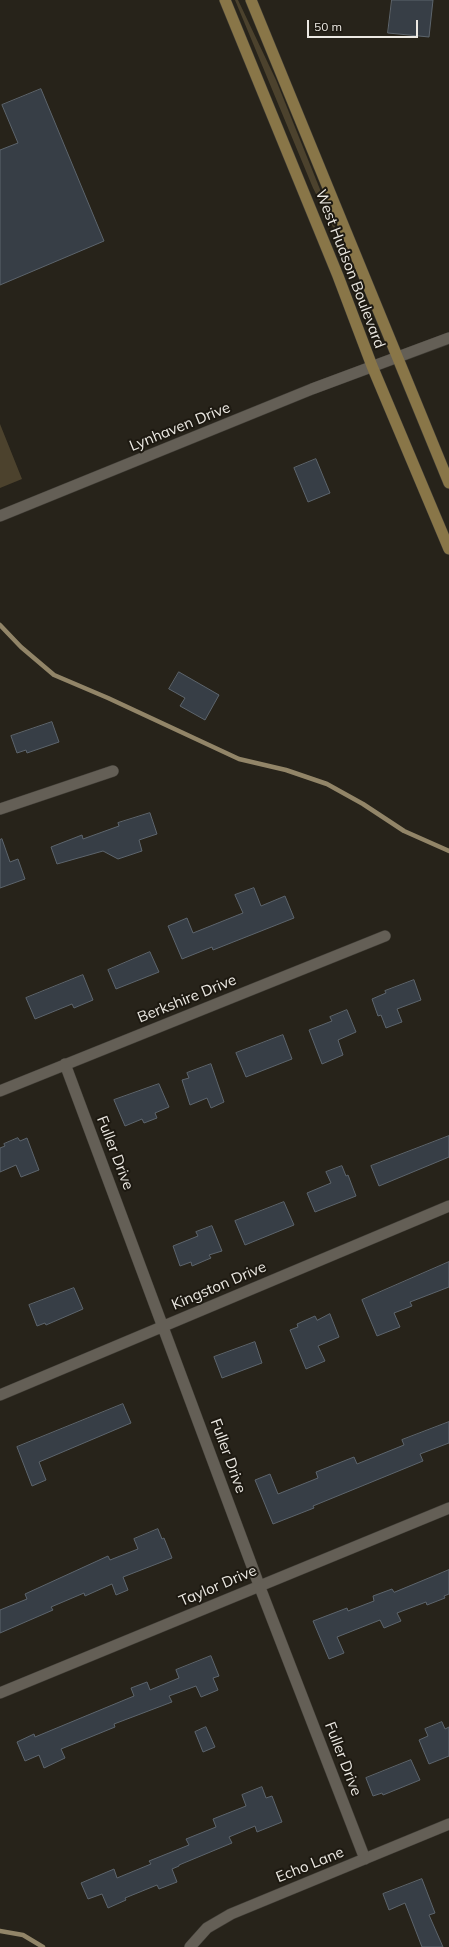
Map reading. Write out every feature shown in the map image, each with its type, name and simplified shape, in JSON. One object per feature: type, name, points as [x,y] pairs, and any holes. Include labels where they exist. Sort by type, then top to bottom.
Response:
[{"type":"main road","name":"West Hudson Boulevard","points":[[225,0],[338,276],[372,366],[449,549]]},
{"type":"main road","name":"West Hudson Boulevard","points":[[252,0],[449,483]]},
{"type":"street","name":"Lynhaven Drive","points":[[0,516],[372,366],[449,338]]},
{"type":"street","points":[[0,809],[113,771]]},
{"type":"street","name":"Berkshire Drive","points":[[0,1091],[385,936]]},
{"type":"street","name":"Fuller Drive","points":[[65,1064],[164,1325],[259,1585],[365,1859]]},
{"type":"street","name":"Kingston Drive","points":[[0,1395],[449,1206]]},
{"type":"street","name":"Taylor Drive","points":[[0,1693],[449,1508]]},
{"type":"street","name":"Echo Lane","points":[[190,1947],[207,1928],[231,1914],[449,1824]]},
{"type":"shaded area","points":[[235,0],[238,0],[276,80],[340,239],[313,188]]},
{"type":"shaded area","points":[[0,424],[22,479],[0,488]]},
{"type":"building","points":[[392,0],[433,0],[429,37],[388,33]]},
{"type":"building","points":[[41,89],[104,241],[0,285],[0,150],[18,143],[2,105]]},
{"type":"building","points":[[316,459],[330,493],[308,502],[294,468]]},
{"type":"building","points":[[179,672],[219,695],[205,720],[180,706],[185,698],[169,689]]},
{"type":"building","points":[[52,722],[59,742],[27,753],[26,750],[17,753],[11,736]]},
{"type":"building","points":[[150,813],[157,834],[139,840],[142,851],[118,859],[103,851],[57,864],[51,847],[82,835],[83,839],[119,826],[118,823]]},
{"type":"building","points":[[2,839],[10,862],[18,859],[25,879],[0,888],[0,840]]},
{"type":"building","points":[[254,888],[261,906],[285,896],[294,918],[213,950],[212,947],[182,959],[168,926],[187,918],[193,933],[243,913],[235,895]]},
{"type":"building","points":[[150,952],[159,972],[116,989],[108,970]]},
{"type":"building","points":[[83,975],[93,1000],[74,1008],[72,1004],[35,1019],[26,998]]},
{"type":"building","points":[[414,980],[421,1000],[397,1009],[402,1022],[386,1028],[381,1015],[378,1016],[372,999],[386,993],[385,991]]},
{"type":"building","points":[[347,1010],[356,1032],[338,1040],[343,1055],[322,1064],[309,1030],[332,1021],[330,1017]]},
{"type":"building","points":[[283,1035],[292,1059],[246,1077],[236,1053]]},
{"type":"building","points":[[211,1064],[224,1102],[211,1108],[207,1098],[190,1105],[182,1080],[189,1078],[187,1073]]},
{"type":"building","points":[[159,1084],[169,1107],[155,1113],[157,1118],[144,1123],[142,1119],[125,1126],[114,1100]]},
{"type":"building","points":[[449,1136],[449,1157],[379,1186],[371,1166]]},
{"type":"building","points":[[18,1138],[20,1141],[27,1138],[39,1170],[21,1177],[16,1165],[0,1172],[0,1148],[5,1146],[4,1144]]},
{"type":"building","points":[[342,1166],[346,1176],[348,1175],[356,1196],[315,1212],[307,1193],[331,1183],[326,1172]]},
{"type":"building","points":[[284,1202],[294,1225],[245,1245],[235,1221]]},
{"type":"building","points":[[212,1226],[222,1251],[209,1255],[211,1258],[192,1266],[191,1262],[180,1266],[173,1246],[198,1236],[196,1232]]},
{"type":"building","points":[[449,1262],[449,1287],[410,1302],[412,1306],[394,1313],[400,1327],[377,1336],[362,1300]]},
{"type":"building","points":[[74,1288],[83,1309],[46,1325],[45,1323],[37,1326],[29,1305]]},
{"type":"building","points":[[330,1314],[339,1337],[318,1346],[325,1361],[306,1369],[290,1330],[298,1327],[297,1324],[315,1316],[317,1320]]},
{"type":"building","points":[[255,1342],[262,1363],[222,1378],[214,1357]]},
{"type":"building","points":[[123,1404],[131,1423],[39,1462],[46,1480],[32,1486],[17,1447]]},
{"type":"building","points":[[449,1422],[449,1443],[420,1454],[423,1461],[273,1524],[255,1480],[270,1474],[278,1494],[318,1478],[316,1472],[354,1457],[357,1464],[404,1445],[402,1440]]},
{"type":"building","points":[[158,1529],[162,1539],[164,1538],[172,1558],[123,1577],[128,1590],[116,1595],[112,1584],[85,1596],[84,1593],[51,1607],[53,1610],[0,1633],[0,1610],[27,1599],[25,1594],[108,1556],[110,1560],[138,1549],[134,1539]]},
{"type":"building","points":[[449,1570],[449,1594],[444,1596],[445,1598],[427,1605],[426,1602],[397,1613],[401,1621],[384,1628],[380,1620],[337,1637],[344,1653],[329,1659],[313,1621],[347,1608],[348,1611],[374,1601],[373,1596],[392,1589],[394,1592]]},
{"type":"building","points":[[211,1656],[219,1676],[213,1678],[218,1690],[201,1697],[196,1686],[169,1696],[172,1702],[114,1724],[115,1727],[61,1749],[65,1758],[44,1768],[39,1755],[25,1761],[17,1742],[34,1734],[35,1737],[134,1696],[131,1688],[147,1682],[150,1690],[179,1678],[176,1670]]},
{"type":"building","points":[[442,1722],[445,1729],[449,1727],[449,1756],[429,1764],[419,1740],[428,1736],[425,1729]]},
{"type":"building","points":[[206,1727],[215,1747],[203,1752],[195,1732]]},
{"type":"building","points":[[411,1760],[420,1780],[383,1795],[382,1793],[373,1796],[366,1778]]},
{"type":"building","points":[[262,1787],[266,1798],[272,1796],[282,1822],[257,1832],[255,1826],[229,1837],[232,1843],[172,1869],[177,1882],[159,1889],[157,1885],[125,1898],[126,1900],[108,1908],[102,1894],[88,1899],[81,1883],[114,1869],[117,1878],[151,1864],[149,1861],[189,1845],[186,1839],[216,1827],[213,1819],[246,1806],[242,1795]]},
{"type":"building","points":[[422,1879],[435,1913],[429,1915],[443,1947],[422,1947],[405,1903],[389,1910],[383,1894]]},
{"type":"waterway","points":[[0,625],[21,647],[54,675],[108,698],[239,759],[286,770],[327,784],[363,804],[404,831],[449,851]]},
{"type":"waterway","points":[[0,1931],[23,1935],[43,1947]]}]
